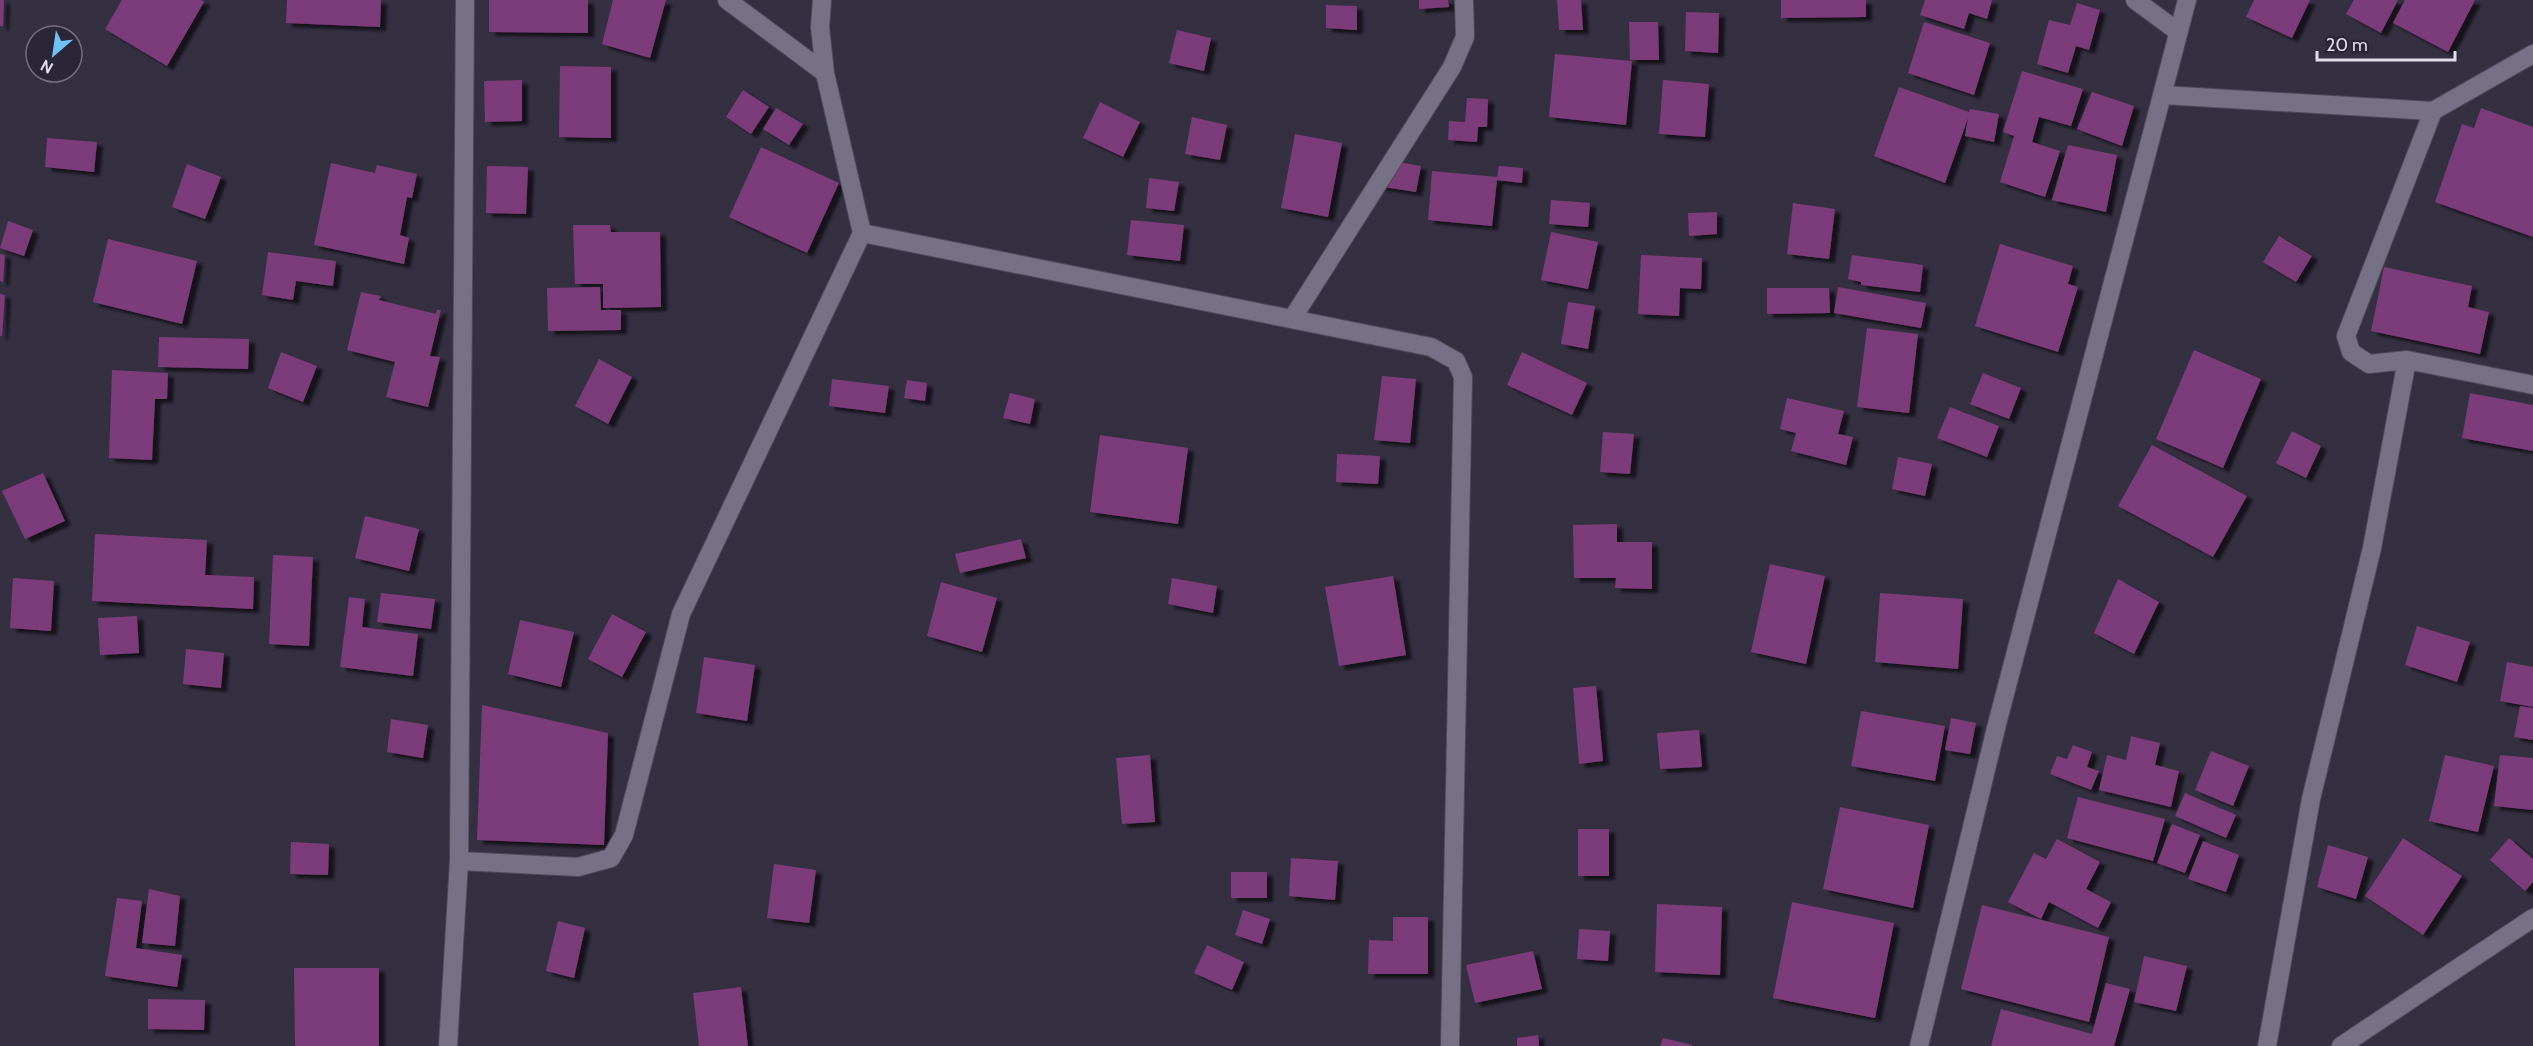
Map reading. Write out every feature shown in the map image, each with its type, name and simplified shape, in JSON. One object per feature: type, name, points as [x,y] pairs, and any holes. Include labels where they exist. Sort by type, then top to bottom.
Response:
[{"type":"street","points":[[448,1046],[459,861],[465,0]]},
{"type":"street","points":[[727,0],[825,73]]},
{"type":"street","points":[[459,861],[578,867],[611,858],[624,835],[681,614],[862,233],[825,73],[820,27],[822,0]]},
{"type":"street","points":[[1292,319],[1452,68],[1465,37],[1464,0]]},
{"type":"street","points":[[2135,0],[2177,31]]},
{"type":"street","points":[[1918,1046],[1997,724],[2163,95],[2177,31],[2187,0]]},
{"type":"street","points":[[2163,95],[2433,111],[2533,54]]},
{"type":"street","points":[[2433,111],[2346,336],[2351,352],[2369,364],[2407,360],[2533,385]]},
{"type":"street","points":[[862,233],[1431,347],[1456,361],[1463,377],[1450,1046]]},
{"type":"street","points":[[2267,1046],[2310,799],[2372,548],[2407,360]]},
{"type":"street","points":[[2341,1046],[2533,918]]},
{"type":"building","points":[[0,0],[4,0],[3,26],[0,26]]},
{"type":"building","points":[[122,0],[202,0],[204,2],[167,66],[105,29]]},
{"type":"building","points":[[287,0],[381,0],[380,27],[286,23]]},
{"type":"building","points":[[489,0],[588,0],[588,33],[489,32]]},
{"type":"building","points":[[613,0],[666,0],[650,58],[602,44]]},
{"type":"building","points":[[1419,0],[1448,0],[1449,7],[1419,9]]},
{"type":"building","points":[[1557,0],[1581,0],[1583,30],[1559,30]]},
{"type":"building","points":[[1781,0],[1866,0],[1866,17],[1781,18]]},
{"type":"building","points":[[1925,0],[1992,0],[1987,19],[1969,13],[1964,29],[1920,15]]},
{"type":"building","points":[[2254,0],[2310,0],[2292,38],[2246,17]]},
{"type":"building","points":[[2354,0],[2398,0],[2381,33],[2346,14]]},
{"type":"building","points":[[2405,0],[2475,0],[2448,52],[2393,23]]},
{"type":"building","points":[[2077,3],[2100,10],[2089,50],[2076,46],[2068,73],[2037,64],[2049,20],[2070,25]]},
{"type":"building","points":[[1326,5],[1357,6],[1357,30],[1326,28]]},
{"type":"building","points":[[1686,12],[1719,13],[1718,53],[1685,51]]},
{"type":"building","points":[[1629,22],[1658,22],[1659,60],[1630,60]]},
{"type":"building","points":[[1924,22],[1990,43],[1974,95],[1908,73]]},
{"type":"building","points":[[1177,30],[1211,38],[1204,71],[1169,63]]},
{"type":"building","points":[[1555,54],[1632,61],[1626,125],[1549,117]]},
{"type":"building","points":[[560,66],[611,67],[611,138],[559,137]]},
{"type":"building","points":[[2022,71],[2083,89],[2071,126],[2039,117],[2032,142],[2060,151],[2045,197],[2000,182],[2014,136],[2003,132]]},
{"type":"building","points":[[522,80],[522,121],[485,122],[484,81]]},
{"type":"building","points":[[1663,80],[1709,84],[1705,137],[1659,134]]},
{"type":"building","points":[[1899,87],[1969,112],[1970,109],[1999,114],[1994,142],[1965,136],[1968,118],[1945,183],[1874,156]]},
{"type":"building","points":[[743,90],[769,107],[751,134],[726,117]]},
{"type":"building","points":[[2092,92],[2134,106],[2122,146],[2077,129]]},
{"type":"building","points":[[1467,98],[1488,99],[1487,127],[1478,127],[1477,142],[1448,140],[1449,121],[1465,122]]},
{"type":"building","points":[[1100,102],[1140,122],[1123,157],[1083,138]]},
{"type":"building","points":[[776,108],[803,124],[789,145],[763,129]]},
{"type":"building","points":[[2481,108],[2533,127],[2533,237],[2435,202],[2462,124],[2474,128]]},
{"type":"building","points":[[1192,117],[1227,125],[1220,160],[1185,154]]},
{"type":"building","points":[[1295,134],[1342,143],[1328,217],[1281,208]]},
{"type":"building","points":[[47,138],[97,142],[94,172],[45,167]]},
{"type":"building","points":[[2068,145],[2117,155],[2106,212],[2052,200]]},
{"type":"building","points":[[761,147],[839,183],[807,253],[729,217]]},
{"type":"building","points":[[1383,159],[1421,166],[1416,192],[1377,186]]},
{"type":"building","points":[[331,163],[375,173],[377,165],[417,174],[412,198],[407,197],[400,235],[409,238],[404,264],[314,245]]},
{"type":"building","points":[[187,164],[221,177],[205,219],[172,207]]},
{"type":"building","points":[[487,166],[528,167],[526,214],[486,213]]},
{"type":"building","points":[[1499,166],[1523,168],[1522,183],[1497,180],[1492,226],[1428,220],[1432,171],[1497,177]]},
{"type":"building","points":[[1149,178],[1179,182],[1174,211],[1146,208]]},
{"type":"building","points":[[1551,200],[1590,203],[1588,227],[1549,224]]},
{"type":"building","points":[[1793,203],[1835,209],[1829,259],[1787,254]]},
{"type":"building","points":[[1717,212],[1717,234],[1689,236],[1688,213]]},
{"type":"building","points":[[1131,220],[1184,225],[1180,261],[1127,255]]},
{"type":"building","points":[[8,221],[33,230],[24,256],[0,248]]},
{"type":"building","points":[[573,225],[610,225],[611,232],[660,232],[661,307],[603,308],[603,284],[575,284]]},
{"type":"building","points":[[1551,232],[1598,242],[1588,289],[1541,280]]},
{"type":"building","points":[[2279,236],[2312,256],[2296,282],[2263,262]]},
{"type":"building","points":[[108,239],[197,261],[182,324],[93,302]]},
{"type":"building","points":[[2000,244],[2073,266],[2068,284],[2078,287],[2058,352],[1975,326]]},
{"type":"building","points":[[268,252],[336,261],[333,286],[296,281],[293,300],[262,295]]},
{"type":"building","points":[[0,254],[5,255],[3,282],[0,281]]},
{"type":"building","points":[[1641,255],[1702,258],[1701,289],[1680,288],[1679,316],[1638,314]]},
{"type":"building","points":[[1852,255],[1923,265],[1920,292],[1861,285],[1861,282],[1848,279]]},
{"type":"building","points":[[2384,267],[2472,286],[2468,307],[2489,312],[2480,354],[2371,331]]},
{"type":"building","points":[[600,287],[601,310],[621,310],[621,330],[548,331],[547,288]]},
{"type":"building","points":[[1838,287],[1926,303],[1921,328],[1834,313]]},
{"type":"building","points":[[1767,288],[1829,288],[1830,313],[1767,314]]},
{"type":"building","points":[[361,292],[381,296],[379,300],[436,314],[437,310],[441,310],[430,356],[440,357],[428,407],[386,397],[395,362],[347,350]]},
{"type":"building","points":[[0,294],[5,295],[2,336],[0,336]]},
{"type":"building","points":[[1568,302],[1595,306],[1588,349],[1561,344]]},
{"type":"building","points":[[1867,328],[1918,334],[1909,413],[1857,407]]},
{"type":"building","points":[[159,337],[249,339],[248,369],[158,367]]},
{"type":"building","points":[[2194,350],[2261,379],[2223,468],[2156,439]]},
{"type":"building","points":[[281,352],[317,366],[303,402],[268,388]]},
{"type":"building","points":[[1522,352],[1587,383],[1572,415],[1507,385]]},
{"type":"building","points":[[599,359],[632,377],[608,424],[575,406]]},
{"type":"building","points":[[112,370],[168,373],[167,399],[155,399],[152,460],[109,458]]},
{"type":"building","points":[[1983,373],[2021,388],[2009,419],[1970,404]]},
{"type":"building","points":[[1382,376],[1416,379],[1410,443],[1374,440]]},
{"type":"building","points":[[832,379],[889,386],[885,413],[829,406]]},
{"type":"building","points":[[907,380],[927,383],[925,401],[904,398]]},
{"type":"building","points":[[1010,393],[1035,399],[1030,424],[1003,418]]},
{"type":"building","points":[[2470,393],[2533,405],[2533,451],[2462,438]]},
{"type":"building","points":[[1787,398],[1844,411],[1838,434],[1853,437],[1846,465],[1791,451],[1796,433],[1780,429]]},
{"type":"building","points":[[1950,407],[1999,426],[1987,457],[1937,438]]},
{"type":"building","points":[[2292,431],[2321,446],[2306,478],[2276,463]]},
{"type":"building","points":[[1603,432],[1634,434],[1630,474],[1600,472]]},
{"type":"building","points":[[1100,435],[1188,448],[1178,524],[1090,512]]},
{"type":"building","points":[[2152,445],[2247,496],[2213,557],[2118,506]]},
{"type":"building","points":[[1337,454],[1380,456],[1378,484],[1336,482]]},
{"type":"building","points":[[1898,457],[1932,464],[1925,496],[1892,489]]},
{"type":"building","points":[[43,473],[65,521],[25,539],[2,491]]},
{"type":"building","points":[[365,516],[419,529],[409,571],[355,558]]},
{"type":"building","points":[[1617,524],[1617,542],[1652,542],[1652,589],[1615,588],[1616,578],[1574,578],[1573,525]]},
{"type":"building","points":[[95,534],[207,540],[205,575],[254,577],[253,609],[92,601]]},
{"type":"building","points":[[1021,539],[1026,558],[960,573],[955,554]]},
{"type":"building","points":[[273,555],[313,557],[309,646],[269,644]]},
{"type":"building","points":[[1770,564],[1825,576],[1806,664],[1751,652]]},
{"type":"building","points":[[1393,576],[1406,655],[1339,666],[1325,587]]},
{"type":"building","points":[[13,578],[54,581],[51,631],[10,628]]},
{"type":"building","points":[[1172,578],[1217,586],[1213,613],[1168,604]]},
{"type":"building","points":[[2118,579],[2159,602],[2134,654],[2094,633]]},
{"type":"building","points":[[941,582],[997,598],[982,652],[927,636]]},
{"type":"building","points":[[381,593],[435,599],[431,629],[377,622]]},
{"type":"building","points":[[1880,593],[1963,599],[1958,669],[1875,662]]},
{"type":"building","points":[[349,597],[365,599],[362,627],[418,634],[413,676],[340,667]]},
{"type":"building","points":[[612,614],[646,632],[622,677],[588,659]]},
{"type":"building","points":[[137,616],[139,653],[100,655],[98,618]]},
{"type":"building","points":[[520,620],[574,632],[561,687],[508,674]]},
{"type":"building","points":[[2417,626],[2470,642],[2457,682],[2405,665]]},
{"type":"building","points":[[186,649],[224,653],[221,688],[183,684]]},
{"type":"building","points":[[704,657],[755,665],[747,721],[696,713]]},
{"type":"building","points":[[2507,662],[2533,667],[2533,707],[2500,701]]},
{"type":"building","points":[[1596,686],[1603,761],[1579,764],[1573,688]]},
{"type":"building","points":[[482,705],[608,733],[604,845],[477,840]]},
{"type":"building","points":[[2520,706],[2533,708],[2533,740],[2514,737]]},
{"type":"building","points":[[1861,711],[1945,726],[1935,781],[1851,766]]},
{"type":"building","points":[[1951,718],[1976,723],[1970,754],[1945,750]]},
{"type":"building","points":[[391,719],[428,725],[423,758],[387,752]]},
{"type":"building","points":[[1699,730],[1702,767],[1660,769],[1657,733]]},
{"type":"building","points":[[2131,736],[2160,743],[2155,765],[2179,771],[2171,807],[2099,790],[2107,755],[2126,760]]},
{"type":"building","points":[[2073,745],[2092,752],[2087,767],[2099,771],[2091,790],[2050,774],[2057,756],[2067,759]]},
{"type":"building","points":[[2211,751],[2249,766],[2233,806],[2195,790]]},
{"type":"building","points":[[1150,755],[1155,822],[1122,824],[1116,758]]},
{"type":"building","points":[[2445,755],[2494,766],[2478,832],[2429,821]]},
{"type":"building","points":[[2500,755],[2533,758],[2533,810],[2494,806]]},
{"type":"building","points":[[2185,793],[2236,815],[2226,838],[2175,816]]},
{"type":"building","points":[[2078,797],[2165,819],[2153,861],[2067,838]]},
{"type":"building","points":[[1840,807],[1929,825],[1913,908],[1823,889]]},
{"type":"building","points":[[2172,824],[2200,835],[2185,873],[2157,863]]},
{"type":"building","points":[[1578,829],[1609,829],[1609,876],[1578,876]]},
{"type":"building","points":[[2403,838],[2462,876],[2423,935],[2365,896]]},
{"type":"building","points":[[2509,838],[2533,859],[2533,882],[2525,891],[2490,860]]},
{"type":"building","points":[[2057,839],[2100,862],[2086,889],[2111,902],[2098,928],[2049,902],[2041,919],[2008,902],[2034,853],[2046,859]]},
{"type":"building","points":[[2203,841],[2239,855],[2226,892],[2188,879]]},
{"type":"building","points":[[291,842],[329,844],[328,875],[290,874]]},
{"type":"building","points":[[2328,845],[2368,857],[2356,899],[2317,887]]},
{"type":"building","points":[[1291,858],[1338,861],[1335,900],[1289,896]]},
{"type":"building","points":[[774,864],[816,870],[809,923],[767,918]]},
{"type":"building","points":[[1231,872],[1267,872],[1267,898],[1231,898]]},
{"type":"building","points":[[149,889],[180,896],[175,946],[142,943]]},
{"type":"building","points":[[117,898],[142,901],[136,948],[182,955],[177,987],[105,976]]},
{"type":"building","points":[[1792,902],[1894,923],[1875,1018],[1773,998]]},
{"type":"building","points":[[1657,904],[1722,907],[1720,975],[1655,972]]},
{"type":"building","points":[[1982,905],[2109,937],[2089,1022],[1961,989]]},
{"type":"building","points":[[1243,910],[1270,919],[1262,944],[1235,935]]},
{"type":"building","points":[[1393,917],[1428,917],[1428,974],[1368,974],[1369,940],[1393,941]]},
{"type":"building","points":[[558,921],[585,928],[574,978],[546,971]]},
{"type":"building","points":[[1579,929],[1610,931],[1608,961],[1577,959]]},
{"type":"building","points":[[1207,945],[1244,962],[1232,990],[1194,973]]},
{"type":"building","points":[[1533,951],[1542,989],[1475,1003],[1466,965]]},
{"type":"building","points":[[2144,956],[2187,966],[2176,1011],[2134,1002]]},
{"type":"building","points":[[294,968],[379,968],[379,1046],[295,1046]]},
{"type":"building","points":[[2106,983],[2130,989],[2114,1046],[1991,1046],[2001,1009],[2092,1034]]},
{"type":"building","points":[[741,987],[748,1046],[699,1046],[693,993]]},
{"type":"building","points":[[148,999],[205,1000],[204,1030],[148,1029]]},
{"type":"building","points":[[1538,1035],[1539,1046],[1517,1046],[1517,1038]]},
{"type":"building","points":[[1663,1038],[1692,1045],[1692,1046],[1660,1046]]}]
